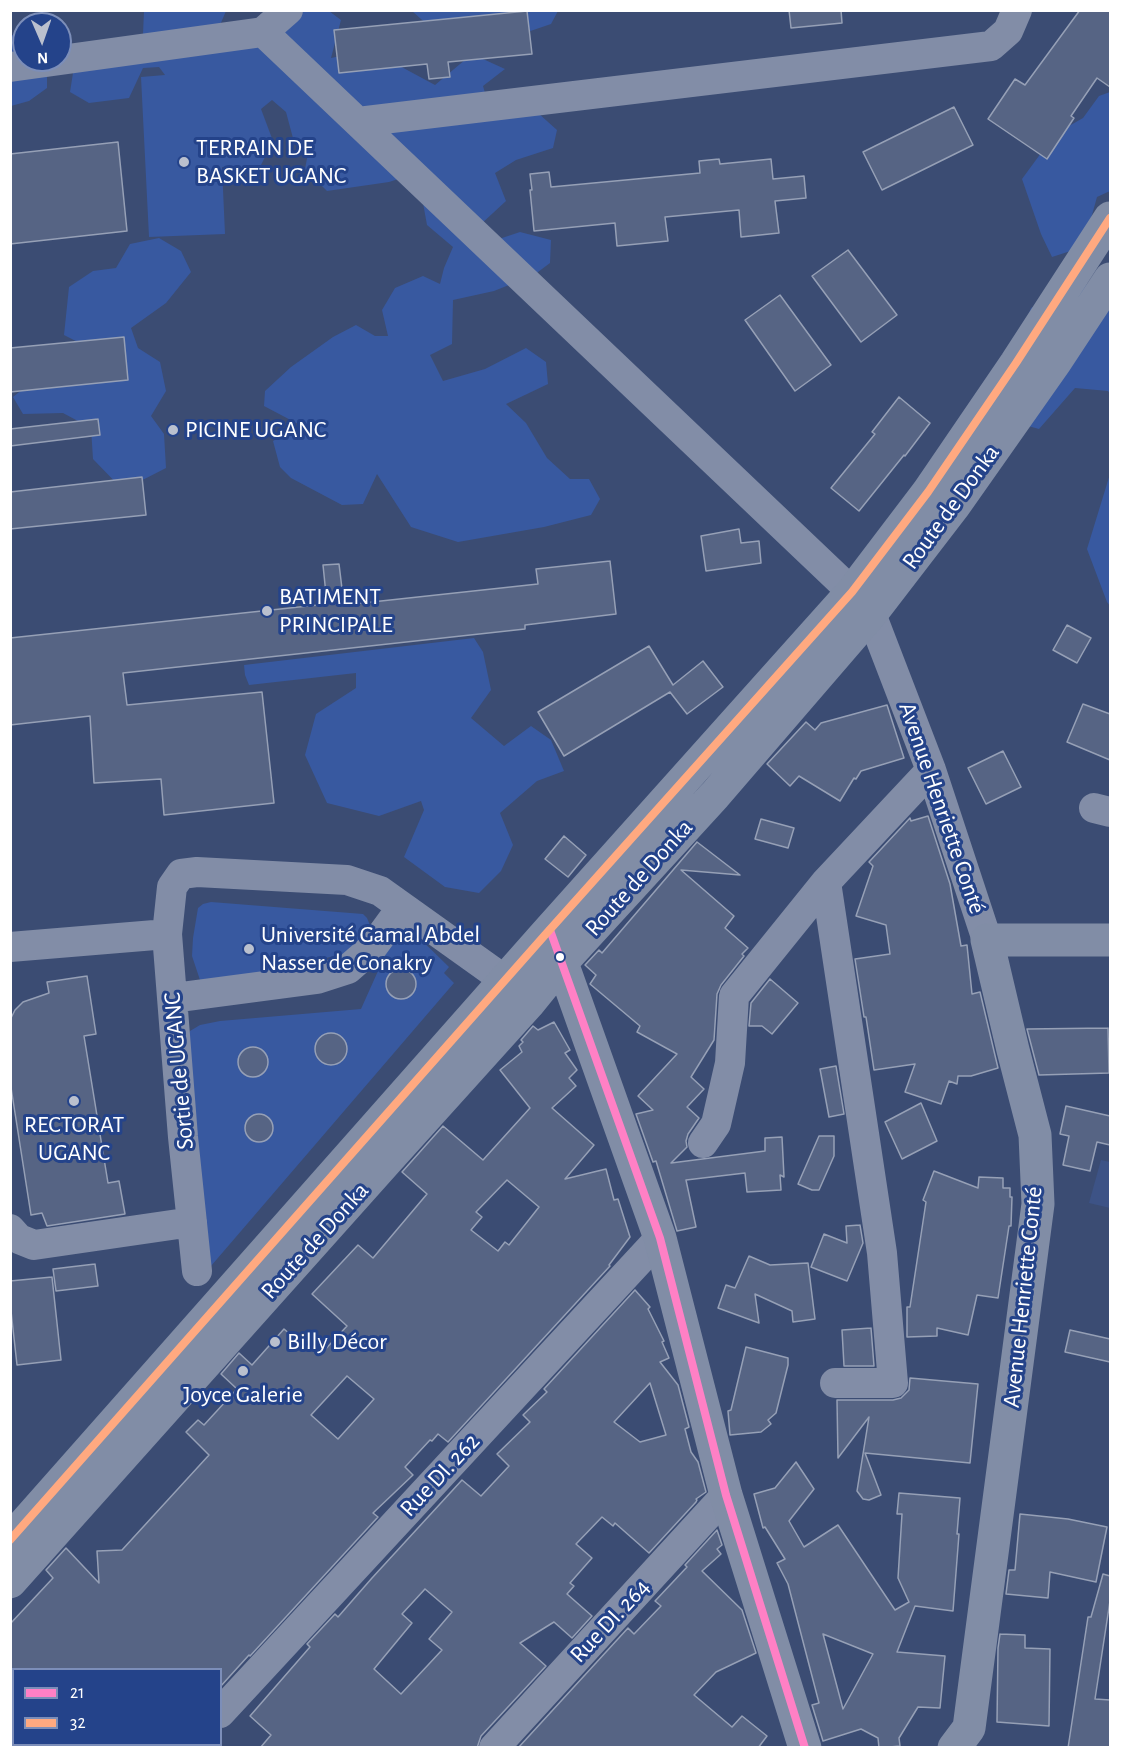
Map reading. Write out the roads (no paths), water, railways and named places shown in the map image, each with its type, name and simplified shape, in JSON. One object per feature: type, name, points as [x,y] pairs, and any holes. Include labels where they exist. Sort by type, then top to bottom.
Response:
[{"type":"main road","name":"Route de Donka","points":[[10,1540],[517,993],[562,962],[715,795],[862,603],[928,492],[1016,363],[1110,218]]},
{"type":"main road","name":"Route de Donka","points":[[10,1582],[381,1166],[517,993],[550,930],[954,507],[1110,279]]},
{"type":"main road","points":[[550,930],[660,1238],[726,1495],[803,1746]]},
{"type":"main road","points":[[987,940],[1110,940]]},
{"type":"main road","name":"Avenue Henriette Conté","points":[[954,1748],[969,1728],[1038,1204],[1035,1135],[987,940]]},
{"type":"street","points":[[10,67],[263,33],[288,10]]},
{"type":"street","points":[[358,122],[991,46],[1008,31],[1017,10]]},
{"type":"street","points":[[263,33],[862,603]]},
{"type":"street","name":"Avenue Henriette Conté","points":[[862,603],[931,770],[987,940]]},
{"type":"street","points":[[704,1143],[716,1124],[730,1063],[734,996],[826,882],[931,770]]},
{"type":"street","name":"Sortie de UGANC","points":[[197,1271],[183,1137],[167,934],[172,887],[181,874],[197,872],[347,880],[380,891],[402,907]]},
{"type":"street","points":[[826,882],[882,1253],[893,1383],[835,1383]]},
{"type":"street","points":[[173,998],[317,980],[348,969],[372,948],[402,907],[517,993]]},
{"type":"street","points":[[10,948],[167,934]]},
{"type":"street","points":[[10,1228],[19,1239],[34,1245],[192,1222]]},
{"type":"street","name":"Rue DI. 262","points":[[222,1711],[660,1238]]},
{"type":"street","name":"Rue DI. 264","points":[[494,1748],[726,1495]]},
{"type":"place","name":"TERRAIN DE BASKET UGANC","points":[[184,162]]},
{"type":"place","name":"PICINE UGANC","points":[[173,430]]},
{"type":"place","name":"BATIMENT PRINCIPALE","points":[[267,611]]},
{"type":"place","name":"Université Gamal Abdel Nasser de Conakry","points":[[249,949]]},
{"type":"place","name":"RECTORAT UGANC","points":[[74,1101]]},
{"type":"place","name":"Billy Décor","points":[[275,1342]]},
{"type":"place","name":"Joyce Galerie","points":[[243,1371]]}]
